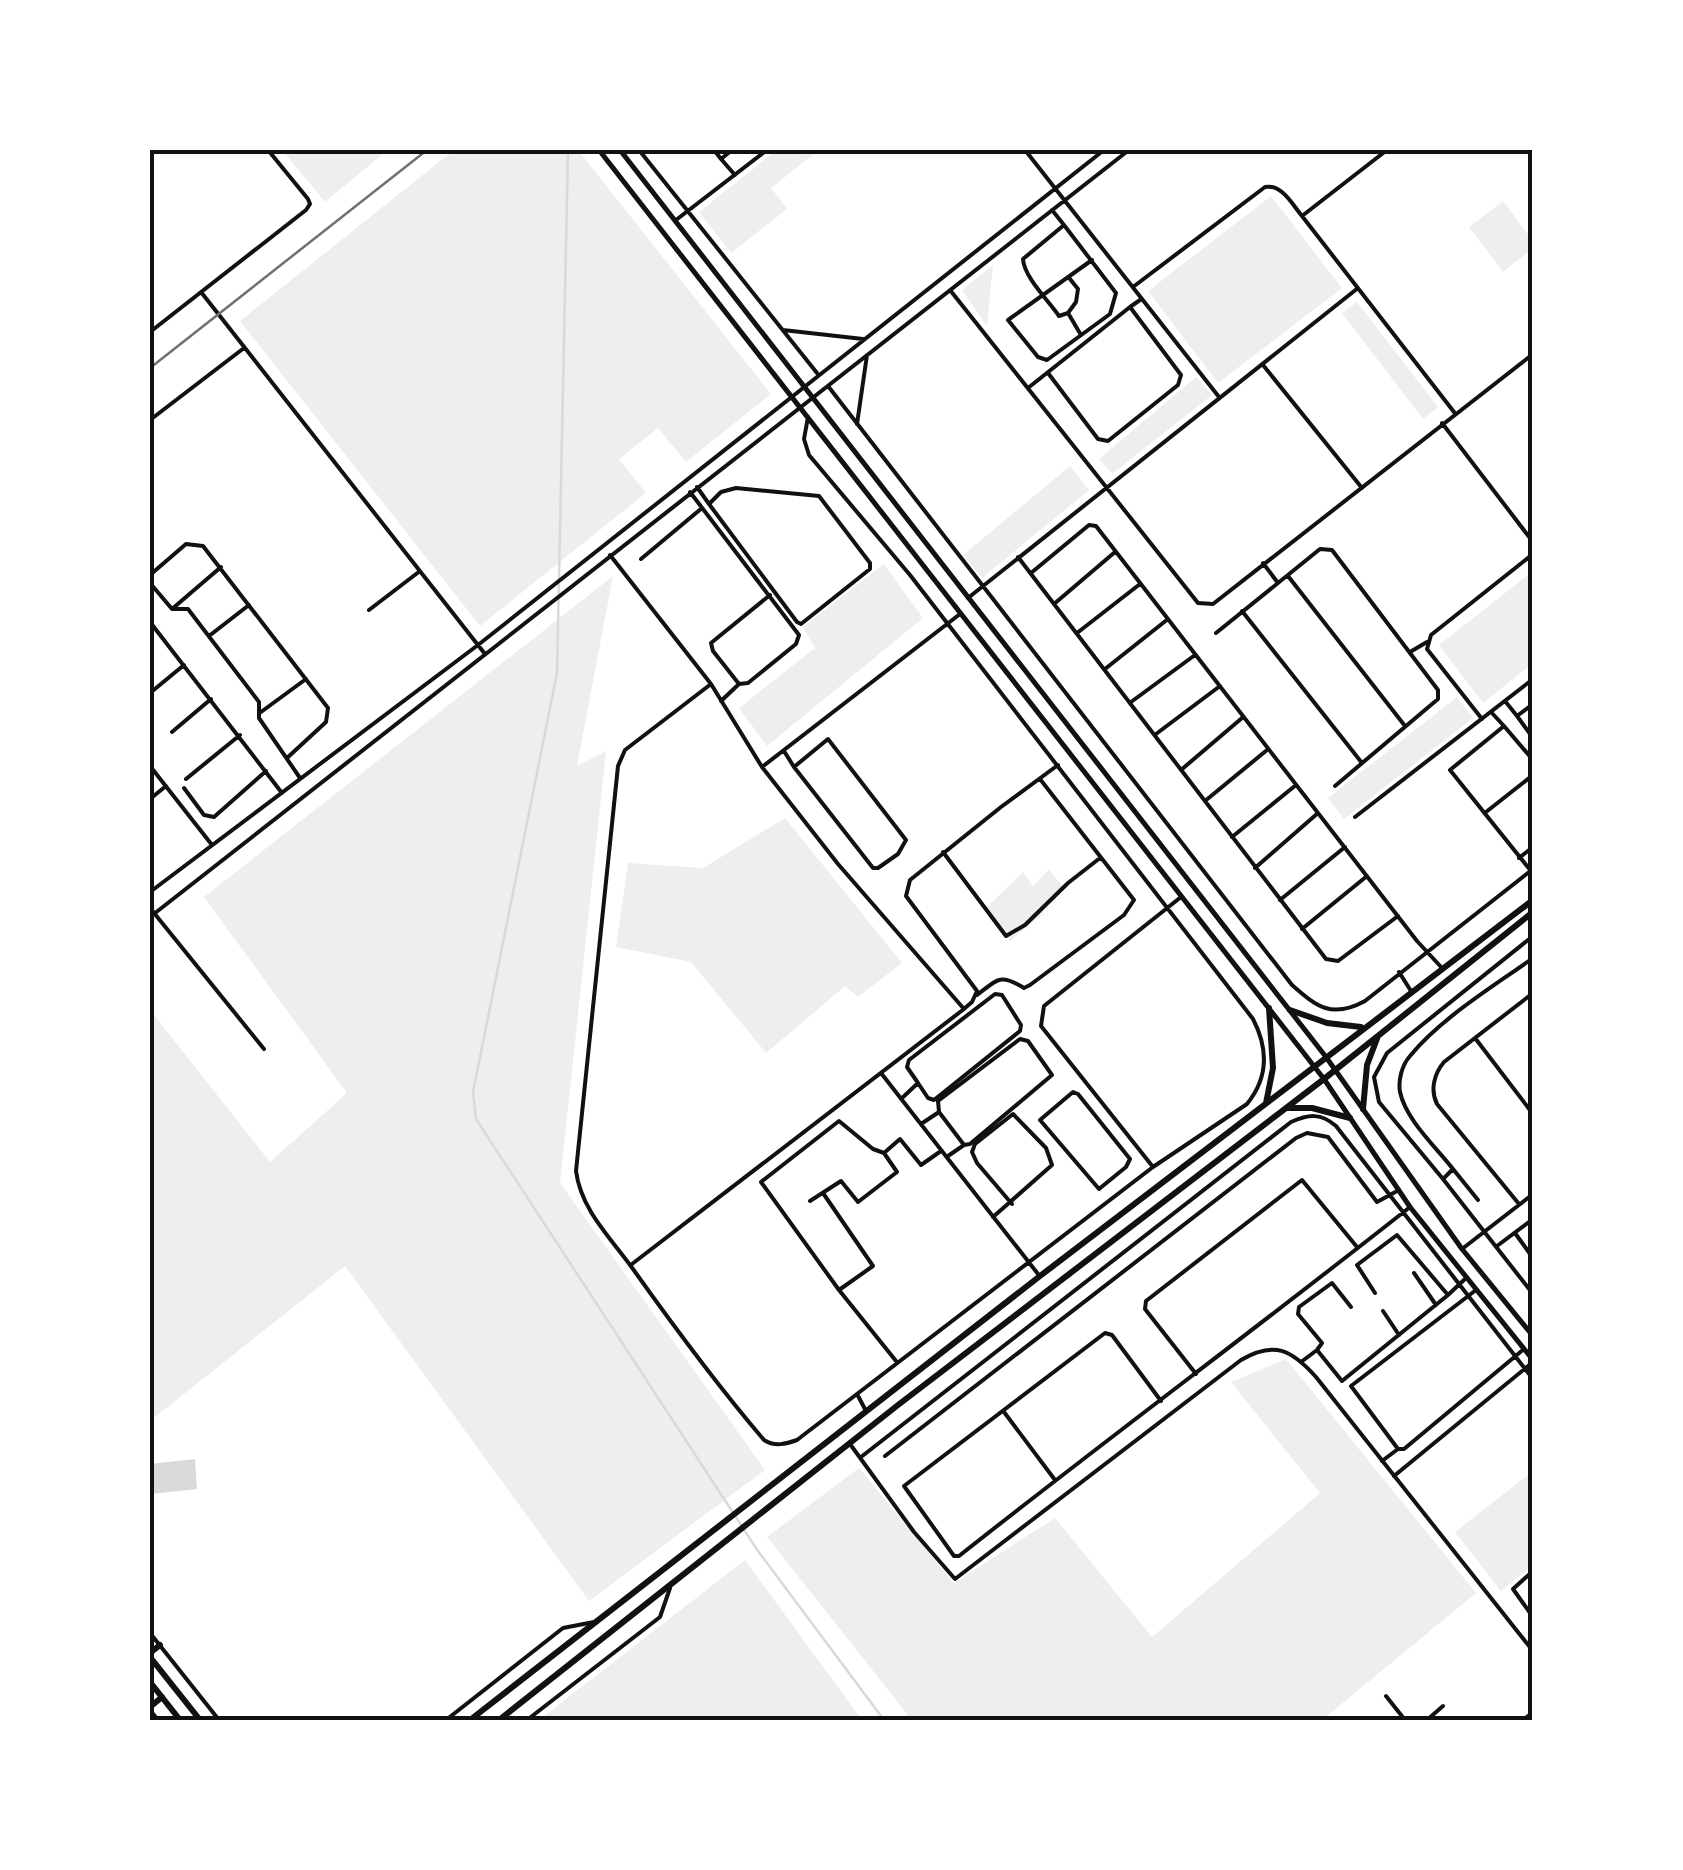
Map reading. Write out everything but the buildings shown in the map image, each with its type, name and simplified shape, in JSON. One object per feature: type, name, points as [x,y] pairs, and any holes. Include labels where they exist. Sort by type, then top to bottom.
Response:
[{"type":"main road","points":[[470,1720],[1362,1027],[1533,900]]},
{"type":"main road","points":[[498,1720],[1336,1070],[1533,912]]},
{"type":"main road","points":[[1266,1104],[1273,1068],[1268,1008]]},
{"type":"main road","points":[[1290,1010],[1327,1023],[1362,1027]]},
{"type":"main road","points":[[1363,1109],[1367,1065],[1378,1034]]},
{"type":"main road","points":[[1285,1108],[1312,1108],[1350,1118]]},
{"type":"main road","points":[[160,1646],[150,1655],[200,1720]]},
{"type":"main road","points":[[150,1682],[180,1720]]},
{"type":"main road","points":[[150,1708],[162,1697]]},
{"type":"street","points":[[150,332],[300,216],[310,204],[268,150]]},
{"type":"street","points":[[599,150],[1324,1079],[1410,1207],[1533,1361],[1394,1476]]},
{"type":"street","points":[[620,150],[1290,1010],[1462,1250],[1533,1336]]},
{"type":"street","points":[[640,150],[818,374]]},
{"type":"street","points":[[714,150],[735,175]]},
{"type":"street","points":[[721,158],[732,150]]},
{"type":"street","points":[[676,220],[767,150]]},
{"type":"street","points":[[1025,150],[1219,397]]},
{"type":"street","points":[[150,892],[478,646],[1104,150]]},
{"type":"street","points":[[152,916],[1129,150]]},
{"type":"street","points":[[1302,216],[1388,150]]},
{"type":"street","points":[[1133,288],[1265,186],[1278,188],[1455,413]]},
{"type":"street","points":[[1052,210],[1092,260],[1113,288],[1116,300],[1110,314],[1050,359],[1038,357],[1008,320],[1092,260]]},
{"type":"street","points":[[1064,225],[1023,258],[1023,266],[1059,316],[1068,314],[1076,302],[1078,289],[1069,277]]},
{"type":"street","points":[[968,598],[1358,288]]},
{"type":"street","points":[[950,290],[1198,603],[1212,604],[1533,354]]},
{"type":"street","points":[[201,292],[486,656]]},
{"type":"street","points":[[1028,388],[1142,299]]},
{"type":"street","points":[[1048,373],[1098,439],[1108,441],[1178,385],[1180,374],[1130,308]]},
{"type":"street","points":[[1068,314],[1081,335]]},
{"type":"street","points":[[783,330],[863,339]]},
{"type":"street","points":[[150,420],[244,348]]},
{"type":"street","points":[[857,424],[867,355]]},
{"type":"street","points":[[1263,365],[1362,488]]},
{"type":"street","points":[[828,385],[1292,985],[1314,1005],[1333,1011],[1351,1009],[1532,870],[1450,770],[1504,726]]},
{"type":"street","points":[[711,684],[625,750],[618,766],[576,1171],[579,1192],[709,1374],[768,1443],[786,1444],[797,1440],[1154,1167],[1247,1104],[1258,1091],[1265,1055],[1261,1035],[1252,1019],[948,624],[809,455],[804,439],[808,417]]},
{"type":"street","points":[[1442,423],[1533,542]]},
{"type":"street","points":[[697,487],[709,504],[801,624],[870,569],[870,562],[819,496],[736,488],[721,492],[709,504]]},
{"type":"street","points":[[690,492],[770,594],[800,640],[722,701]]},
{"type":"street","points":[[641,559],[702,508]]},
{"type":"street","points":[[1030,573],[1089,525],[1096,526],[1442,968]]},
{"type":"street","points":[[150,575],[186,544],[204,546],[328,708],[326,722],[287,758]]},
{"type":"street","points":[[1216,633],[1320,549],[1332,550],[1440,694],[1335,786]]},
{"type":"street","points":[[1054,604],[1116,552]]},
{"type":"street","points":[[1410,652],[1533,554]]},
{"type":"street","points":[[610,555],[711,684],[762,768],[838,864],[964,1008]]},
{"type":"street","points":[[1018,556],[1326,960],[1338,961],[1398,916]]},
{"type":"street","points":[[1263,563],[1278,583]]},
{"type":"street","points":[[172,609],[221,567]]},
{"type":"street","points":[[370,610],[420,571]]},
{"type":"street","points":[[1287,575],[1405,726]]},
{"type":"street","points":[[150,582],[172,609]]},
{"type":"street","points":[[1077,633],[1140,584]]},
{"type":"street","points":[[739,684],[712,651],[711,643],[770,594]]},
{"type":"street","points":[[209,636],[250,604]]},
{"type":"street","points":[[172,609],[188,609],[260,702],[259,718],[300,778]]},
{"type":"street","points":[[1242,611],[1362,762]]},
{"type":"street","points":[[762,768],[962,613]]},
{"type":"street","points":[[1104,670],[1168,619]]},
{"type":"street","points":[[150,622],[282,793]]},
{"type":"street","points":[[1427,642],[1427,649],[1482,719]]},
{"type":"street","points":[[1130,703],[1196,654]]},
{"type":"street","points":[[150,693],[184,665]]},
{"type":"street","points":[[261,712],[306,679]]},
{"type":"street","points":[[1355,817],[1533,679]]},
{"type":"street","points":[[1154,735],[1220,686]]},
{"type":"street","points":[[172,732],[211,699]]},
{"type":"street","points":[[1505,701],[1533,738]]},
{"type":"street","points":[[1517,716],[1533,704]]},
{"type":"street","points":[[1491,712],[1533,760]]},
{"type":"street","points":[[1181,770],[1243,716]]},
{"type":"street","points":[[186,779],[240,735]]},
{"type":"street","points":[[784,751],[794,768],[873,868],[898,854],[906,843],[828,739],[794,768]]},
{"type":"street","points":[[1205,801],[1268,749]]},
{"type":"street","points":[[977,995],[906,896],[910,880],[1058,765]]},
{"type":"street","points":[[150,766],[212,845]]},
{"type":"street","points":[[184,788],[204,815],[214,816],[266,771]]},
{"type":"street","points":[[1484,813],[1533,775]]},
{"type":"street","points":[[631,1265],[998,978],[1010,978],[1024,988],[1030,986],[1124,915],[1134,900],[1040,779]]},
{"type":"street","points":[[1232,836],[1296,784]]},
{"type":"street","points":[[150,799],[166,786]]},
{"type":"street","points":[[1255,868],[1318,813]]},
{"type":"street","points":[[1280,900],[1345,847]]},
{"type":"street","points":[[1520,858],[1533,847]]},
{"type":"street","points":[[943,852],[1006,936],[1025,925],[1068,882],[1100,858]]},
{"type":"street","points":[[1302,929],[1367,876]]},
{"type":"street","points":[[1154,1167],[1042,1026],[1041,1016],[1044,1006],[1182,896]]},
{"type":"street","points":[[150,908],[152,916],[264,1048]]},
{"type":"street","points":[[1533,936],[1387,1053],[1374,1077],[1379,1102],[1533,1294]]},
{"type":"street","points":[[1478,1200],[1404,1105],[1399,1087],[1410,1056],[1484,993],[1533,958]]},
{"type":"street","points":[[1399,972],[1412,991]]},
{"type":"street","points":[[1476,982],[1484,993]]},
{"type":"street","points":[[1519,1204],[1434,1099],[1438,1069],[1533,993]]},
{"type":"street","points":[[996,994],[1002,995],[1022,1025],[1020,1031],[934,1100],[918,1083],[907,1067],[909,1060],[996,994]]},
{"type":"street","points":[[1475,1038],[1533,1114]]},
{"type":"street","points":[[947,1157],[970,1144],[1051,1079],[1028,1041],[1020,1039],[938,1100],[939,1112],[964,1145]]},
{"type":"street","points":[[880,1073],[1040,1276]]},
{"type":"street","points":[[901,1099],[918,1083]]},
{"type":"street","points":[[1099,1189],[1130,1160],[1073,1092],[1040,1120],[1109,1202]]},
{"type":"street","points":[[920,1124],[939,1112]]},
{"type":"street","points":[[993,1218],[1012,1204],[1048,1171],[1053,1159],[1013,1114],[975,1144],[972,1152],[1012,1204]]},
{"type":"street","points":[[860,1458],[1091,1276],[1305,1116],[1326,1118],[1336,1126],[1533,1380]]},
{"type":"street","points":[[810,1201],[841,1181],[858,1202],[897,1172],[884,1152],[873,1149],[839,1121],[761,1182],[898,1363]]},
{"type":"street","points":[[885,1456],[1226,1190],[1307,1134],[1328,1137],[1374,1200],[1381,1203],[1398,1190]]},
{"type":"street","points":[[884,1152],[900,1140],[921,1165],[942,1151]]},
{"type":"street","points":[[1444,1179],[1453,1169]]},
{"type":"street","points":[[1196,1374],[1144,1306],[1270,1203],[1302,1180],[1356,1248]]},
{"type":"street","points":[[822,1191],[873,1266],[839,1290]]},
{"type":"street","points":[[1462,1250],[1533,1194]]},
{"type":"street","points":[[1161,1401],[1108,1332],[904,1486],[954,1556],[959,1556],[1055,1480],[1161,1401],[1410,1207]]},
{"type":"street","points":[[1496,1247],[1533,1218]]},
{"type":"street","points":[[1515,1234],[1533,1258]]},
{"type":"street","points":[[1375,1292],[1357,1265],[1397,1235],[1448,1296]]},
{"type":"street","points":[[1414,1273],[1436,1305]]},
{"type":"street","points":[[1091,1276],[1100,1288]]},
{"type":"street","points":[[1317,1350],[1342,1381],[1466,1278]]},
{"type":"street","points":[[1302,1362],[1322,1343],[1298,1314],[1299,1307],[1329,1283],[1351,1307]]},
{"type":"street","points":[[1398,1448],[1350,1386],[1476,1290]]},
{"type":"street","points":[[1383,1311],[1400,1334]]},
{"type":"street","points":[[850,1444],[914,1532],[955,1580],[1240,1360],[1258,1350],[1288,1352],[1302,1362],[1533,1652]]},
{"type":"street","points":[[1382,1461],[1398,1448],[1404,1448],[1524,1350]]},
{"type":"street","points":[[948,1389],[956,1400]]},
{"type":"street","points":[[857,1394],[866,1411]]},
{"type":"street","points":[[1002,1411],[1055,1480]]},
{"type":"street","points":[[1533,1571],[1512,1589],[1533,1617]]},
{"type":"street","points":[[527,1720],[660,1618],[670,1588]]},
{"type":"street","points":[[446,1720],[563,1628],[596,1622]]},
{"type":"street","points":[[150,1633],[219,1720]]},
{"type":"street","points":[[1386,1696],[1405,1720]]},
{"type":"street","points":[[1427,1720],[1439,1715],[1443,1706]]},
{"type":"street","points":[[150,1708],[158,1720]]},
{"type":"street","points":[[1523,1720],[1533,1712]]},
{"type":"shaded area","points":[[282,150],[388,150],[325,202]]},
{"type":"shaded area","points":[[454,150],[578,150],[771,394],[686,462],[658,428],[619,459],[646,493],[480,626],[240,321]]},
{"type":"shaded area","points":[[777,150],[819,150],[771,188],[787,209],[731,253],[699,212]]},
{"type":"shaded area","points":[[1271,196],[1342,288],[1218,383],[1148,291]]},
{"type":"shaded area","points":[[1503,201],[1533,241],[1533,248],[1503,272],[1469,227]]},
{"type":"shaded area","points":[[993,265],[987,326],[962,290]]},
{"type":"shaded area","points":[[1357,302],[1438,407],[1423,419],[1342,313]]},
{"type":"shaded area","points":[[1196,377],[1212,395],[1112,474],[1099,459]]},
{"type":"shaded area","points":[[1070,466],[1089,490],[982,578],[963,555]]},
{"type":"shaded area","points":[[884,564],[923,618],[767,746],[739,708],[815,648],[803,627]]},
{"type":"shaded area","points":[[1533,571],[1533,663],[1483,703],[1439,645]]},
{"type":"shaded area","points":[[613,576],[577,766],[606,751],[560,1183],[765,1470],[589,1601],[345,1266],[150,1421],[150,1010],[270,1162],[347,1093],[204,897]]},
{"type":"shaded area","points":[[1457,697],[1473,718],[1344,819],[1328,798]]},
{"type":"shaded area","points":[[785,818],[902,963],[858,997],[845,986],[766,1053],[691,962],[616,947],[628,863],[703,868]]},
{"type":"shaded area","points":[[1049,869],[1064,888],[1041,907],[1044,913],[1010,941],[987,907],[1023,872],[1033,886]]},
{"type":"shaded area","points":[[1286,1359],[1476,1593],[1322,1720],[912,1720],[767,1537],[859,1468],[954,1583],[1055,1518],[1152,1637],[1320,1493],[1231,1382]]},
{"type":"shaded area","points":[[195,1459],[197,1489],[150,1494],[150,1464]]},
{"type":"shaded area","points":[[1533,1471],[1533,1565],[1501,1591],[1455,1532]]},
{"type":"shaded area","points":[[745,1560],[862,1720],[539,1720]]},
{"type":"waterway","points":[[568,150],[557,673],[473,1092],[476,1119],[758,1551],[884,1720]]},
{"type":"railway","points":[[150,368],[427,150]]}]
